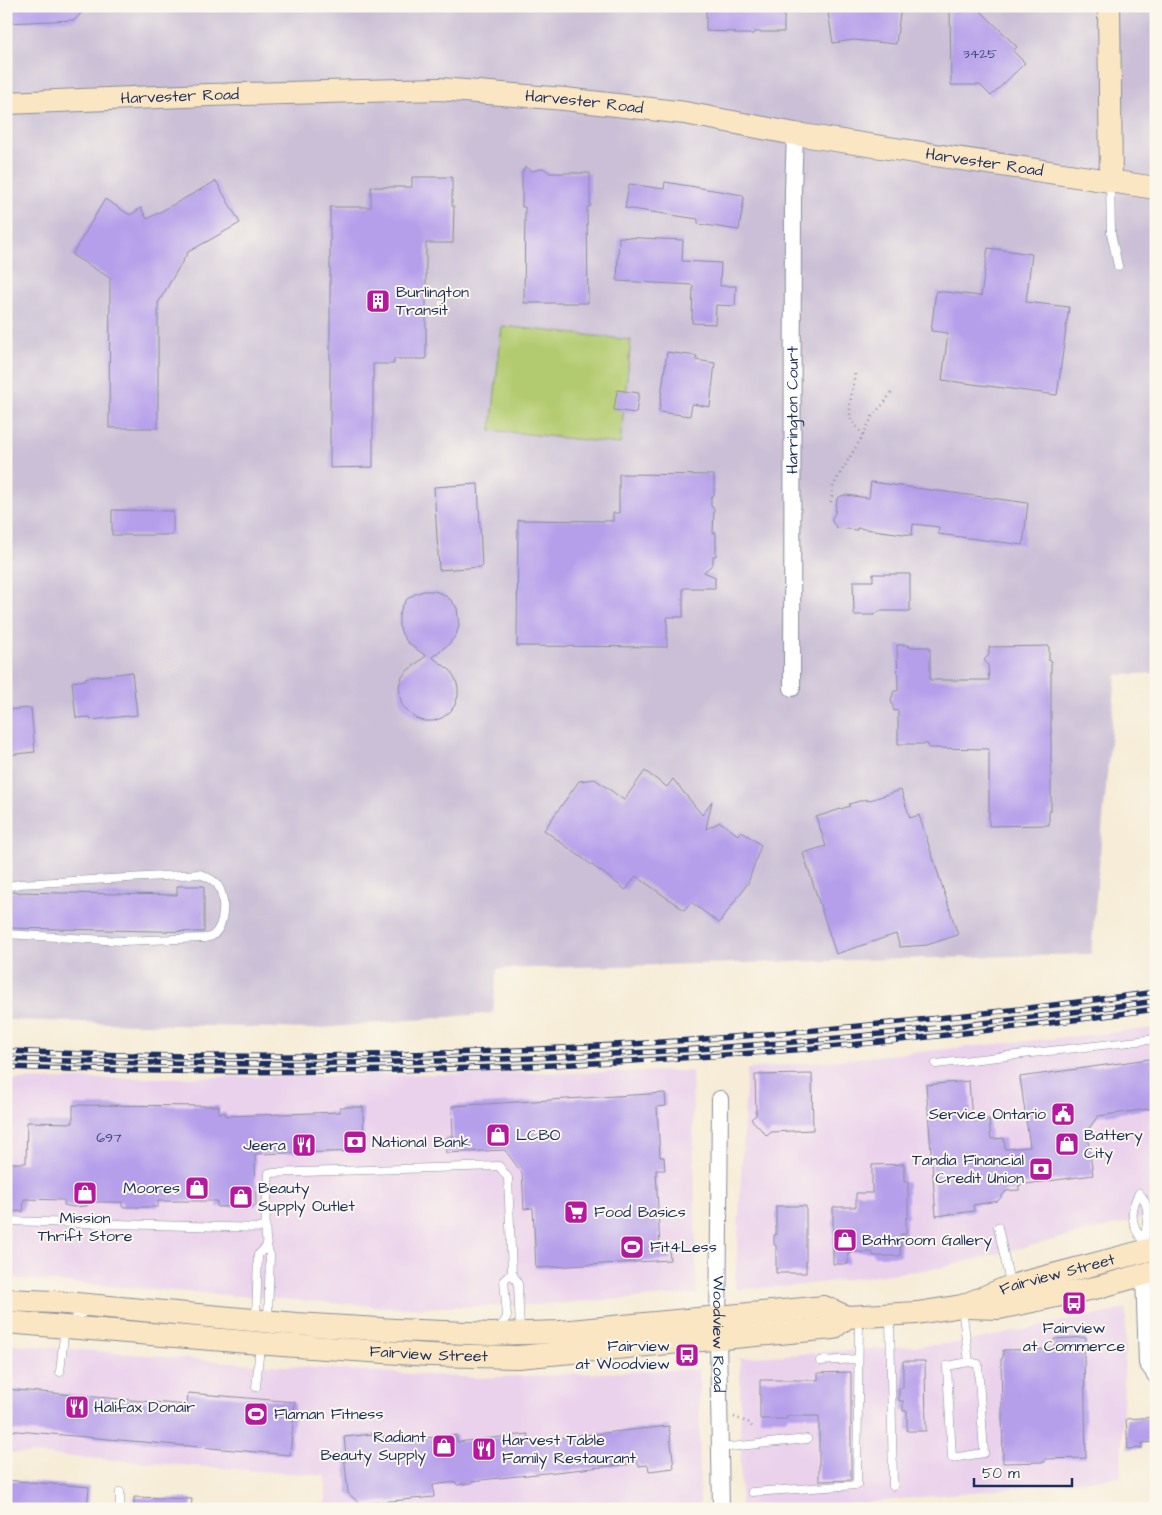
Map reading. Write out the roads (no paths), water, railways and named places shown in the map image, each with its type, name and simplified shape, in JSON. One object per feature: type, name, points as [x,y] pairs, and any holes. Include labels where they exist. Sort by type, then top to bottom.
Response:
[{"type":"main road","points":[[1109,6],[1110,181]]},
{"type":"main road","name":"Harvester Road","points":[[6,103],[439,89],[565,99],[685,114],[795,134],[1156,188]]},
{"type":"main road","name":"Fairview Street","points":[[962,1306],[1011,1286],[1147,1259]]},
{"type":"main road","name":"Fairview Street","points":[[6,1322],[64,1326],[268,1333],[429,1355],[560,1332],[824,1307],[853,1317],[917,1313],[962,1306],[999,1308],[1074,1292],[1147,1259]]},
{"type":"main road","name":"Fairview Street","points":[[6,1300],[92,1305],[231,1318],[268,1333]]},
{"type":"main road","name":"Fairview Street","points":[[500,1343],[548,1356],[833,1328],[853,1317]]},
{"type":"street","name":"Harrington Court","points":[[792,688],[793,190],[795,134]]},
{"type":"street","name":"Woodview Road","points":[[720,1099],[718,1339],[721,1509]]},
{"type":"street","points":[[1147,1259],[1147,1363],[1156,1376]]},
{"type":"lane","points":[[1110,181],[1111,233],[1118,266]]},
{"type":"lane","points":[[6,887],[19,884],[200,874],[215,882],[221,893],[223,906],[222,920],[212,937],[122,941],[6,934]]},
{"type":"lane","points":[[936,1064],[1156,1039]]},
{"type":"lane","points":[[256,1387],[268,1333],[270,1255],[266,1247],[266,1228],[269,1173],[499,1166],[508,1178],[512,1273],[518,1284],[500,1343]]},
{"type":"lane","points":[[1139,1193],[1146,1200],[1148,1225],[1147,1259],[1134,1229],[1133,1204],[1139,1193]]},
{"type":"lane","points":[[6,1221],[266,1228]]},
{"type":"lane","points":[[998,1227],[1011,1286]]},
{"type":"lane","points":[[266,1247],[258,1255],[268,1333]]},
{"type":"lane","points":[[500,1343],[501,1326],[507,1316],[504,1280],[512,1273]]},
{"type":"lane","points":[[60,1372],[64,1326],[92,1305]]},
{"type":"lane","points":[[962,1306],[969,1362]]},
{"type":"lane","points":[[890,1314],[893,1486]]},
{"type":"lane","points":[[752,1492],[857,1485],[858,1359],[853,1317]]},
{"type":"lane","points":[[820,1361],[858,1359]]},
{"type":"lane","points":[[969,1362],[978,1364],[984,1453],[952,1458],[947,1366],[969,1362]]},
{"type":"lane","points":[[720,1448],[807,1439]]},
{"type":"lane","points":[[120,1492],[120,1509]]},
{"type":"railway","points":[[6,1051],[294,1056],[582,1047],[726,1038],[870,1025],[1156,992]]},
{"type":"railway","points":[[6,1059],[206,1064],[306,1064],[506,1059],[805,1041],[981,1023],[1156,1001]]},
{"type":"railway","points":[[6,1067],[206,1072],[306,1072],[506,1067],[805,1049],[981,1031],[1156,1009]]},
{"type":"place","name":"Burlington Transit","points":[[378,301]]},
{"type":"place","name":"Service Ontario","points":[[1063,1114]]},
{"type":"place","name":"LCBO","points":[[498,1135]]},
{"type":"place","name":"National Bank","points":[[355,1142]]},
{"type":"place","name":"Battery City","points":[[1067,1144]]},
{"type":"place","name":"Jeera","points":[[304,1145]]},
{"type":"place","name":"Tandia Financial Credit Union","points":[[1041,1169]]},
{"type":"place","name":"Moores","points":[[197,1188]]},
{"type":"place","name":"Mission Thrift Store","points":[[85,1193]]},
{"type":"place","name":"Beauty Supply Outlet","points":[[241,1197]]},
{"type":"place","name":"Food Basics","points":[[576,1212]]},
{"type":"place","name":"Bathroom Gallery","points":[[845,1240]]},
{"type":"place","name":"Fit4Less","points":[[632,1247]]},
{"type":"place","name":"Fairview at Commerce","points":[[1074,1303]]},
{"type":"place","name":"Fairview at Woodview","points":[[687,1355]]},
{"type":"place","name":"Halifax Donair","points":[[77,1407]]},
{"type":"place","name":"Flaman Fitness","points":[[256,1414]]},
{"type":"place","name":"Radiant Beauty Supply","points":[[444,1446]]},
{"type":"place","name":"Harvest Table Family Restaurant","points":[[484,1449]]}]
